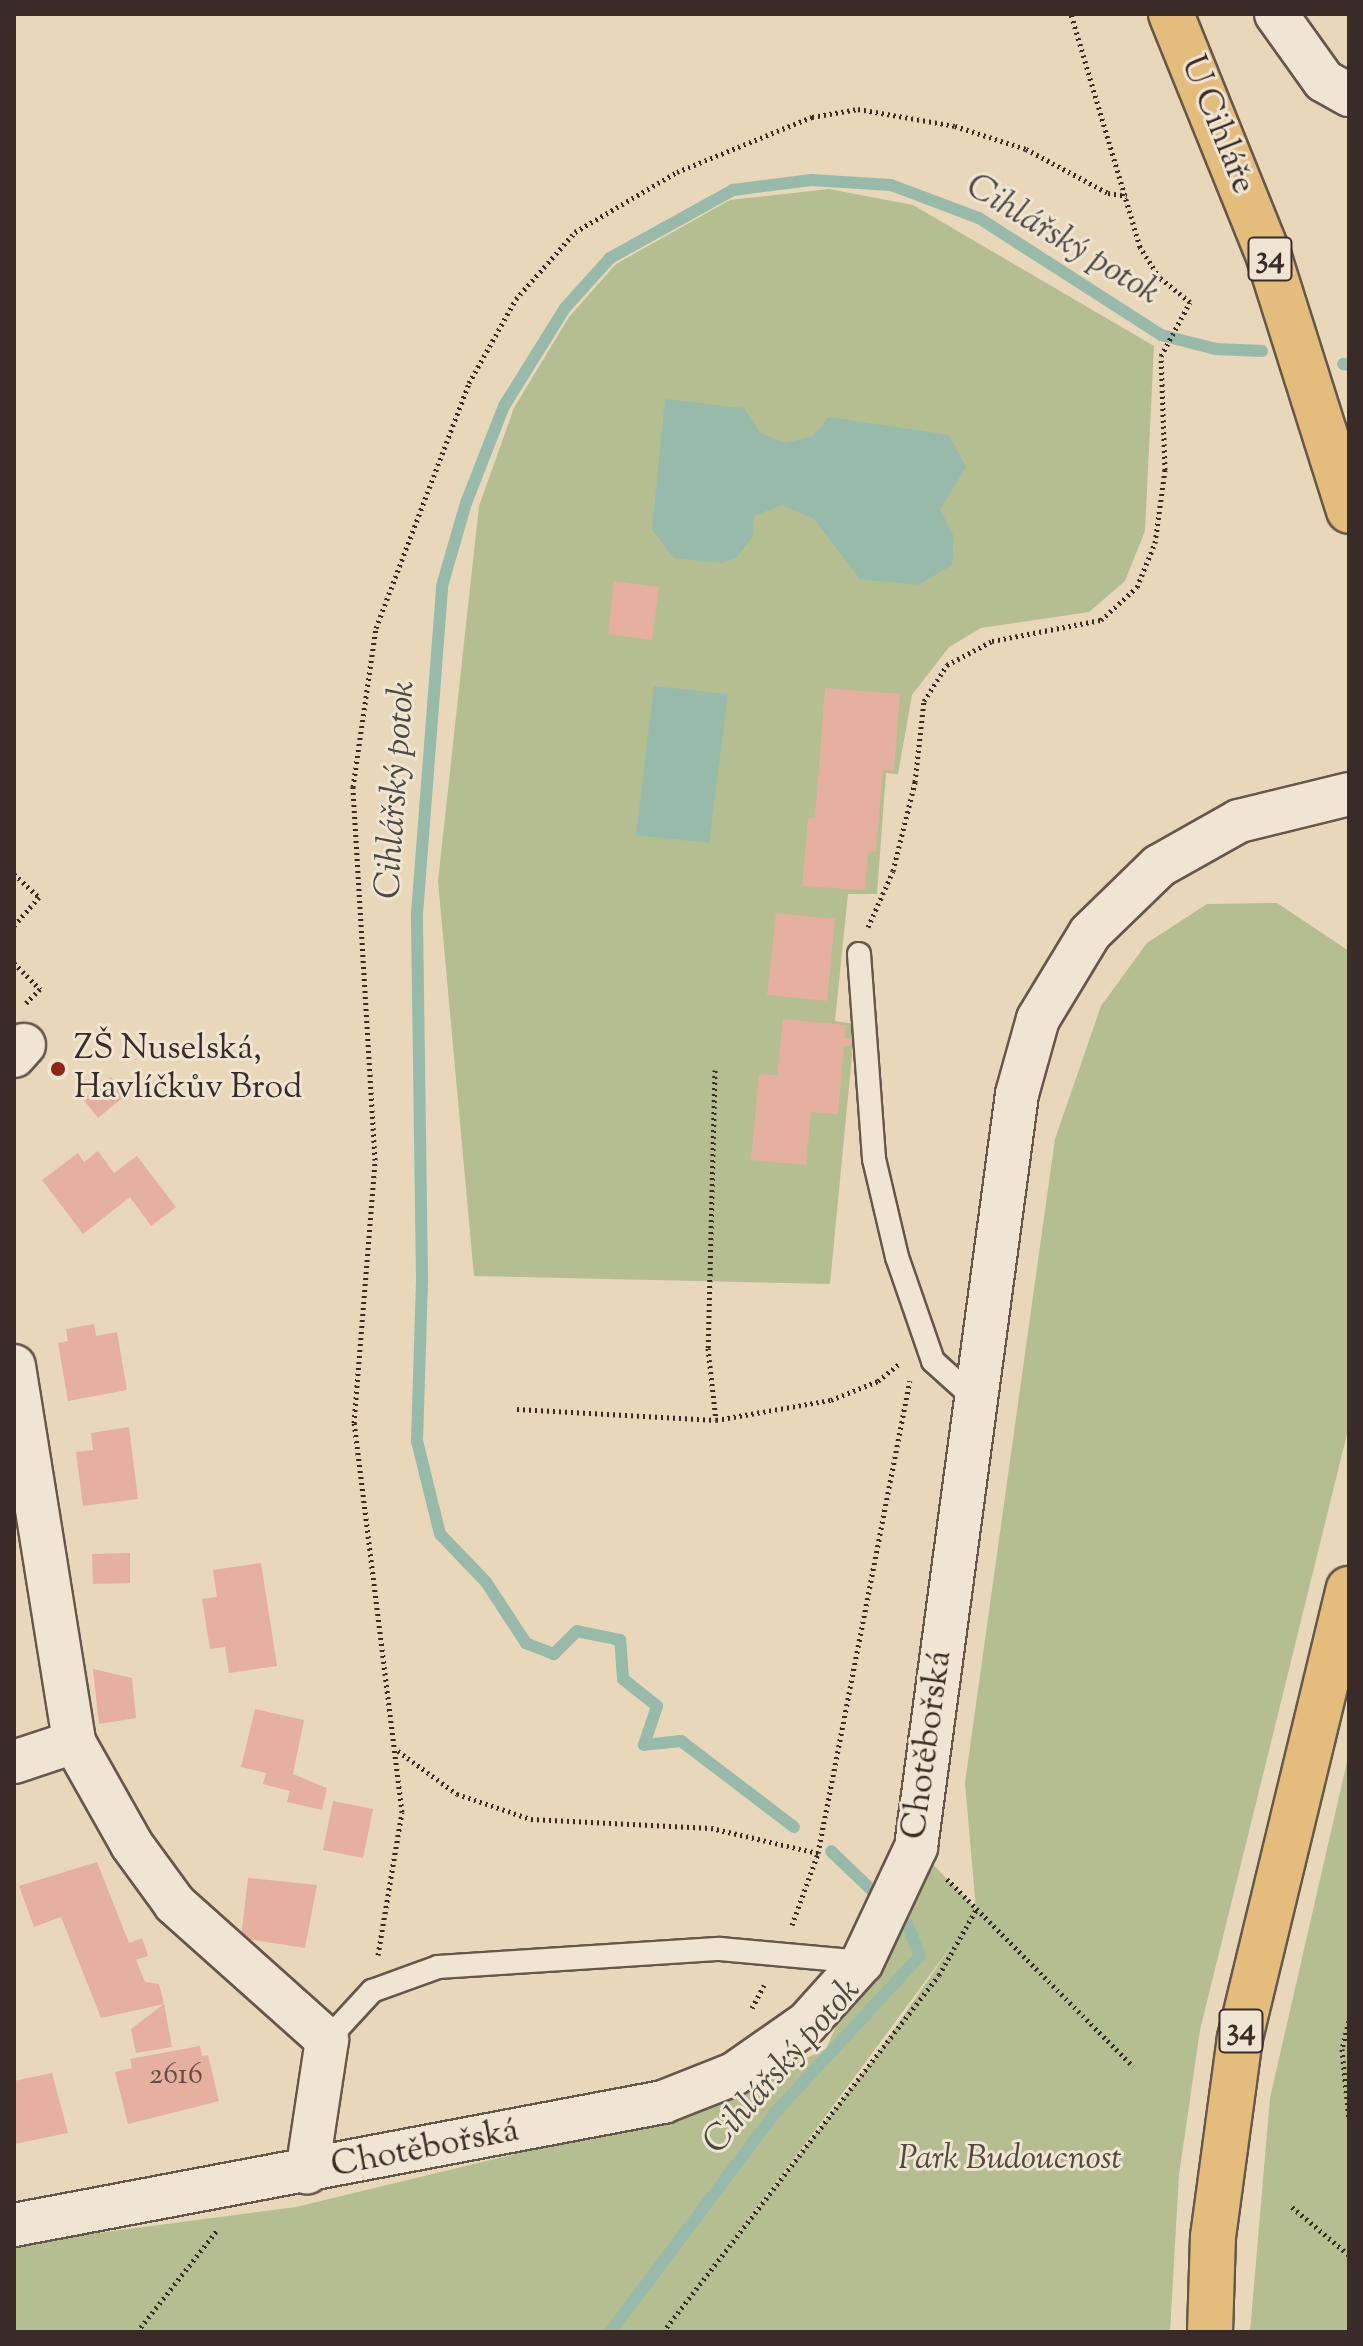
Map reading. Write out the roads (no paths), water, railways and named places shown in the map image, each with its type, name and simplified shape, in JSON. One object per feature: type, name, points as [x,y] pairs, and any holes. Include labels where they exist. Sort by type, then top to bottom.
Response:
[{"type":"main road","name":"U Cihláře","points":[[1171,14],[1269,257],[1349,511]]},
{"type":"main road","name":"34","points":[[1210,2332],[1213,2237],[1230,2091],[1349,1589]]},
{"type":"street","points":[[1276,14],[1341,83]]},
{"type":"street","name":"Chotěbořská","points":[[14,2225],[307,2172],[691,2091],[734,2074],[807,2023],[869,1949],[903,1885],[916,1847],[974,1398],[1022,1068],[1053,987],[1113,908],[1182,850],[1269,810],[1349,794]]},
{"type":"street","points":[[14,1366],[74,1742],[132,1845],[175,1904],[327,2040],[307,2172]]},
{"type":"street","points":[[14,1762],[74,1742]]},
{"type":"lane","points":[[859,954],[874,1159],[920,1337],[933,1361],[974,1398]]},
{"type":"lane","points":[[327,2040],[372,1991],[438,1967],[638,1951],[720,1949],[781,1956],[869,1949]]},
{"type":"waterway","name":"Cihlářský potok","points":[[794,1827],[681,1741],[644,1745],[657,1706],[623,1679],[620,1640],[577,1631],[554,1654],[526,1643],[486,1582],[440,1534],[417,1441],[422,1278],[417,914],[442,586],[466,503],[504,406],[565,308],[610,258],[733,190],[811,180],[891,185],[979,218],[1161,335],[1216,349],[1262,351]]},
{"type":"waterway","name":"Cihlářský potok","points":[[1343,364],[1349,365]]},
{"type":"waterway","name":"Cihlářský potok","points":[[610,2332],[774,2114],[920,1956],[907,1924],[831,1851]]},
{"type":"place","name":"ZŠ Nuselská, Havlíčkův Brod","points":[[58,1069]]},
{"type":"park label","name":"Park Budoucnost","points":[[1010,2160]]}]
